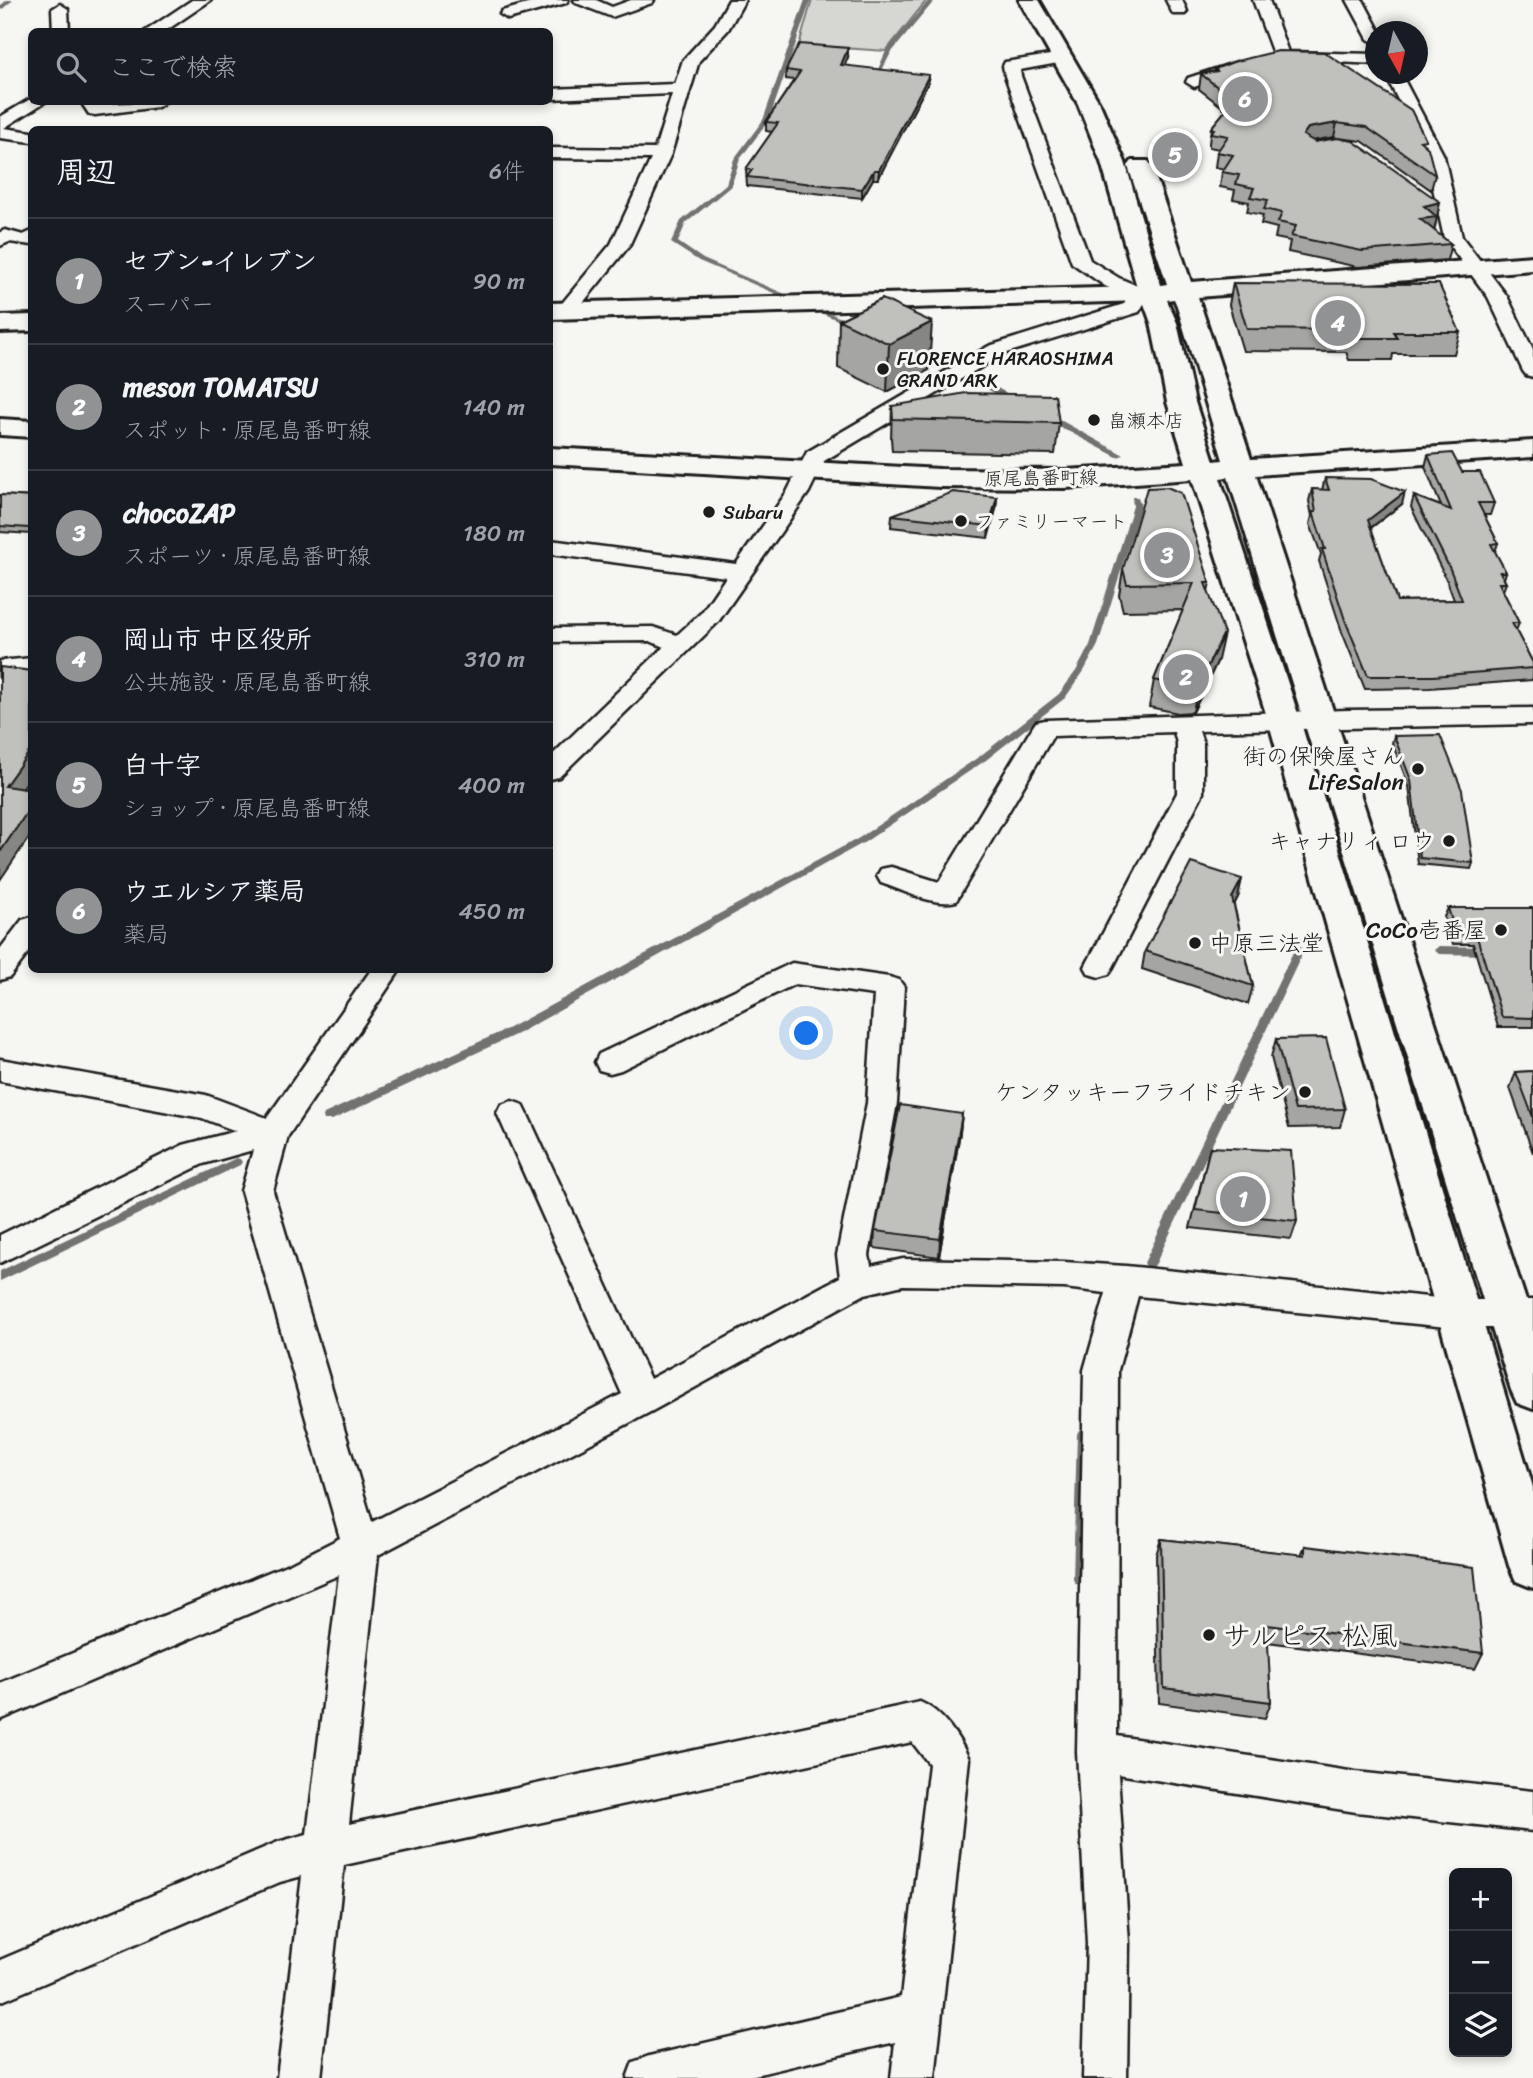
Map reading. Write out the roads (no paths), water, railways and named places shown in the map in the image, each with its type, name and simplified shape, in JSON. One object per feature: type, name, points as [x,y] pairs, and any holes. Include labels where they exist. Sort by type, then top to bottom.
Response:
[{"type":"street","points":[[158,28],[203,0]]},
{"type":"street","points":[[508,14],[560,0]]},
{"type":"street","points":[[582,0],[612,12],[646,0]]},
{"type":"street","points":[[558,311],[620,246],[663,154],[691,60],[722,27],[737,0]]},
{"type":"street","points":[[1029,0],[1089,104],[1113,162],[1146,294],[1164,323],[1181,402],[1204,471],[1301,720],[1521,1315],[1533,1390]]},
{"type":"street","points":[[1052,0],[1114,104]]},
{"type":"street","points":[[1261,0],[1269,59]]},
{"type":"street","points":[[1356,0],[1367,21]]},
{"type":"street","points":[[60,9],[61,28]]},
{"type":"street","points":[[1063,58],[1011,66],[1013,76],[1082,263],[1112,282],[1146,294]]},
{"type":"street","points":[[1194,82],[1269,59],[1365,59]]},
{"type":"street","points":[[1398,84],[1435,156],[1453,239],[1497,296],[1533,371]]},
{"type":"street","points":[[553,94],[682,89]]},
{"type":"street","points":[[0,124],[32,105]]},
{"type":"street","points":[[91,105],[94,110],[134,105]]},
{"type":"street","points":[[0,134],[28,137]]},
{"type":"street","points":[[1133,150],[1190,306],[1242,469],[1301,720],[1457,1314],[1533,1566]]},
{"type":"street","points":[[553,153],[663,154]]},
{"type":"street","points":[[1428,200],[1449,215]]},
{"type":"street","points":[[0,240],[5,236],[28,240]]},
{"type":"street","points":[[558,311],[1146,294],[1533,263]]},
{"type":"street","points":[[553,768],[710,617],[798,492],[815,457],[996,350],[1132,308],[1146,294]]},
{"type":"street","points":[[0,324],[28,323]]},
{"type":"street","points":[[0,427],[28,429]]},
{"type":"street","name":"原尾島番町線","points":[[553,456],[808,471],[1065,479],[1533,449]]},
{"type":"street","points":[[553,548],[744,572]]},
{"type":"street","points":[[553,635],[653,635],[680,645]]},
{"type":"street","points":[[0,669],[28,666]]},
{"type":"street","points":[[891,876],[946,894],[1045,728],[1533,716]]},
{"type":"street","points":[[1099,967],[1190,793],[1190,743],[1184,724]]},
{"type":"street","points":[[0,970],[28,932]]},
{"type":"street","points":[[610,1062],[792,972],[889,987],[883,1103],[853,1255],[857,1283]]},
{"type":"street","points":[[299,2078],[361,1547],[257,1191],[273,1133],[384,973]]},
{"type":"street","points":[[0,1070],[206,1107],[273,1133]]},
{"type":"street","points":[[512,1113],[642,1400]]},
{"type":"street","points":[[0,1250],[194,1154],[273,1133]]},
{"type":"street","points":[[0,1702],[292,1581],[642,1400],[857,1283],[903,1272],[931,1271],[1126,1279],[1457,1314],[1521,1315]]},
{"type":"street","points":[[1105,2078],[1108,1943],[1097,1752],[1101,1370],[1126,1279]]},
{"type":"street","points":[[0,1981],[278,1862],[326,1849],[920,1721],[949,1759],[913,2078]]},
{"type":"street","points":[[1097,1752],[1356,1792],[1533,1811]]},
{"type":"street","points":[[649,2078],[921,2014]]},
{"type":"waterway","points":[[0,9],[10,0]]},
{"type":"waterway","points":[[783,295],[701,260],[674,243],[683,222],[729,185],[737,159],[766,120],[808,0]]},
{"type":"waterway","points":[[878,73],[888,52],[932,0]]},
{"type":"waterway","points":[[823,312],[851,324]]},
{"type":"waterway","points":[[918,353],[953,369]]},
{"type":"waterway","points":[[971,377],[1015,400]]},
{"type":"waterway","points":[[1048,417],[1120,455]]},
{"type":"waterway","points":[[328,1117],[513,1031],[862,840],[983,758],[1062,696],[1080,671],[1094,645],[1137,506],[1135,499]]},
{"type":"waterway","points":[[1150,1263],[1299,950]]},
{"type":"waterway","points":[[1439,950],[1489,951]]},
{"type":"waterway","points":[[0,1276],[236,1162]]},
{"type":"waterway","points":[[1080,1579],[1083,1434]]},
{"type":"place","name":"ウエルシア薬局","points":[[1245,99]]},
{"type":"place","name":"白十字","points":[[1175,155]]},
{"type":"place","name":"岡山市 中区役所","points":[[1338,323]]},
{"type":"place","name":"FLORENCE HARAOSHIMA GRAND ARK","points":[[883,369]]},
{"type":"place","name":"畠瀬本店","points":[[1094,420]]},
{"type":"place","name":"Subaru","points":[[709,512]]},
{"type":"place","name":"ファミリーマート","points":[[961,521]]},
{"type":"place","name":"chocoZAP","points":[[1167,555]]},
{"type":"place","name":"meson TOMATSU","points":[[1186,677]]},
{"type":"place","name":"街の保険屋さん LifeSalon","points":[[1418,769]]},
{"type":"place","name":"キャナリィ ロウ","points":[[1449,841]]},
{"type":"place","name":"CoCo壱番屋","points":[[1501,930]]},
{"type":"place","name":"中原三法堂","points":[[1195,943]]},
{"type":"place","name":"ケンタッキーフライドチキン","points":[[1305,1092]]},
{"type":"place","name":"セブン-イレブン","points":[[1243,1199]]},
{"type":"place","name":"サルピス 松風","points":[[1209,1635]]}]
